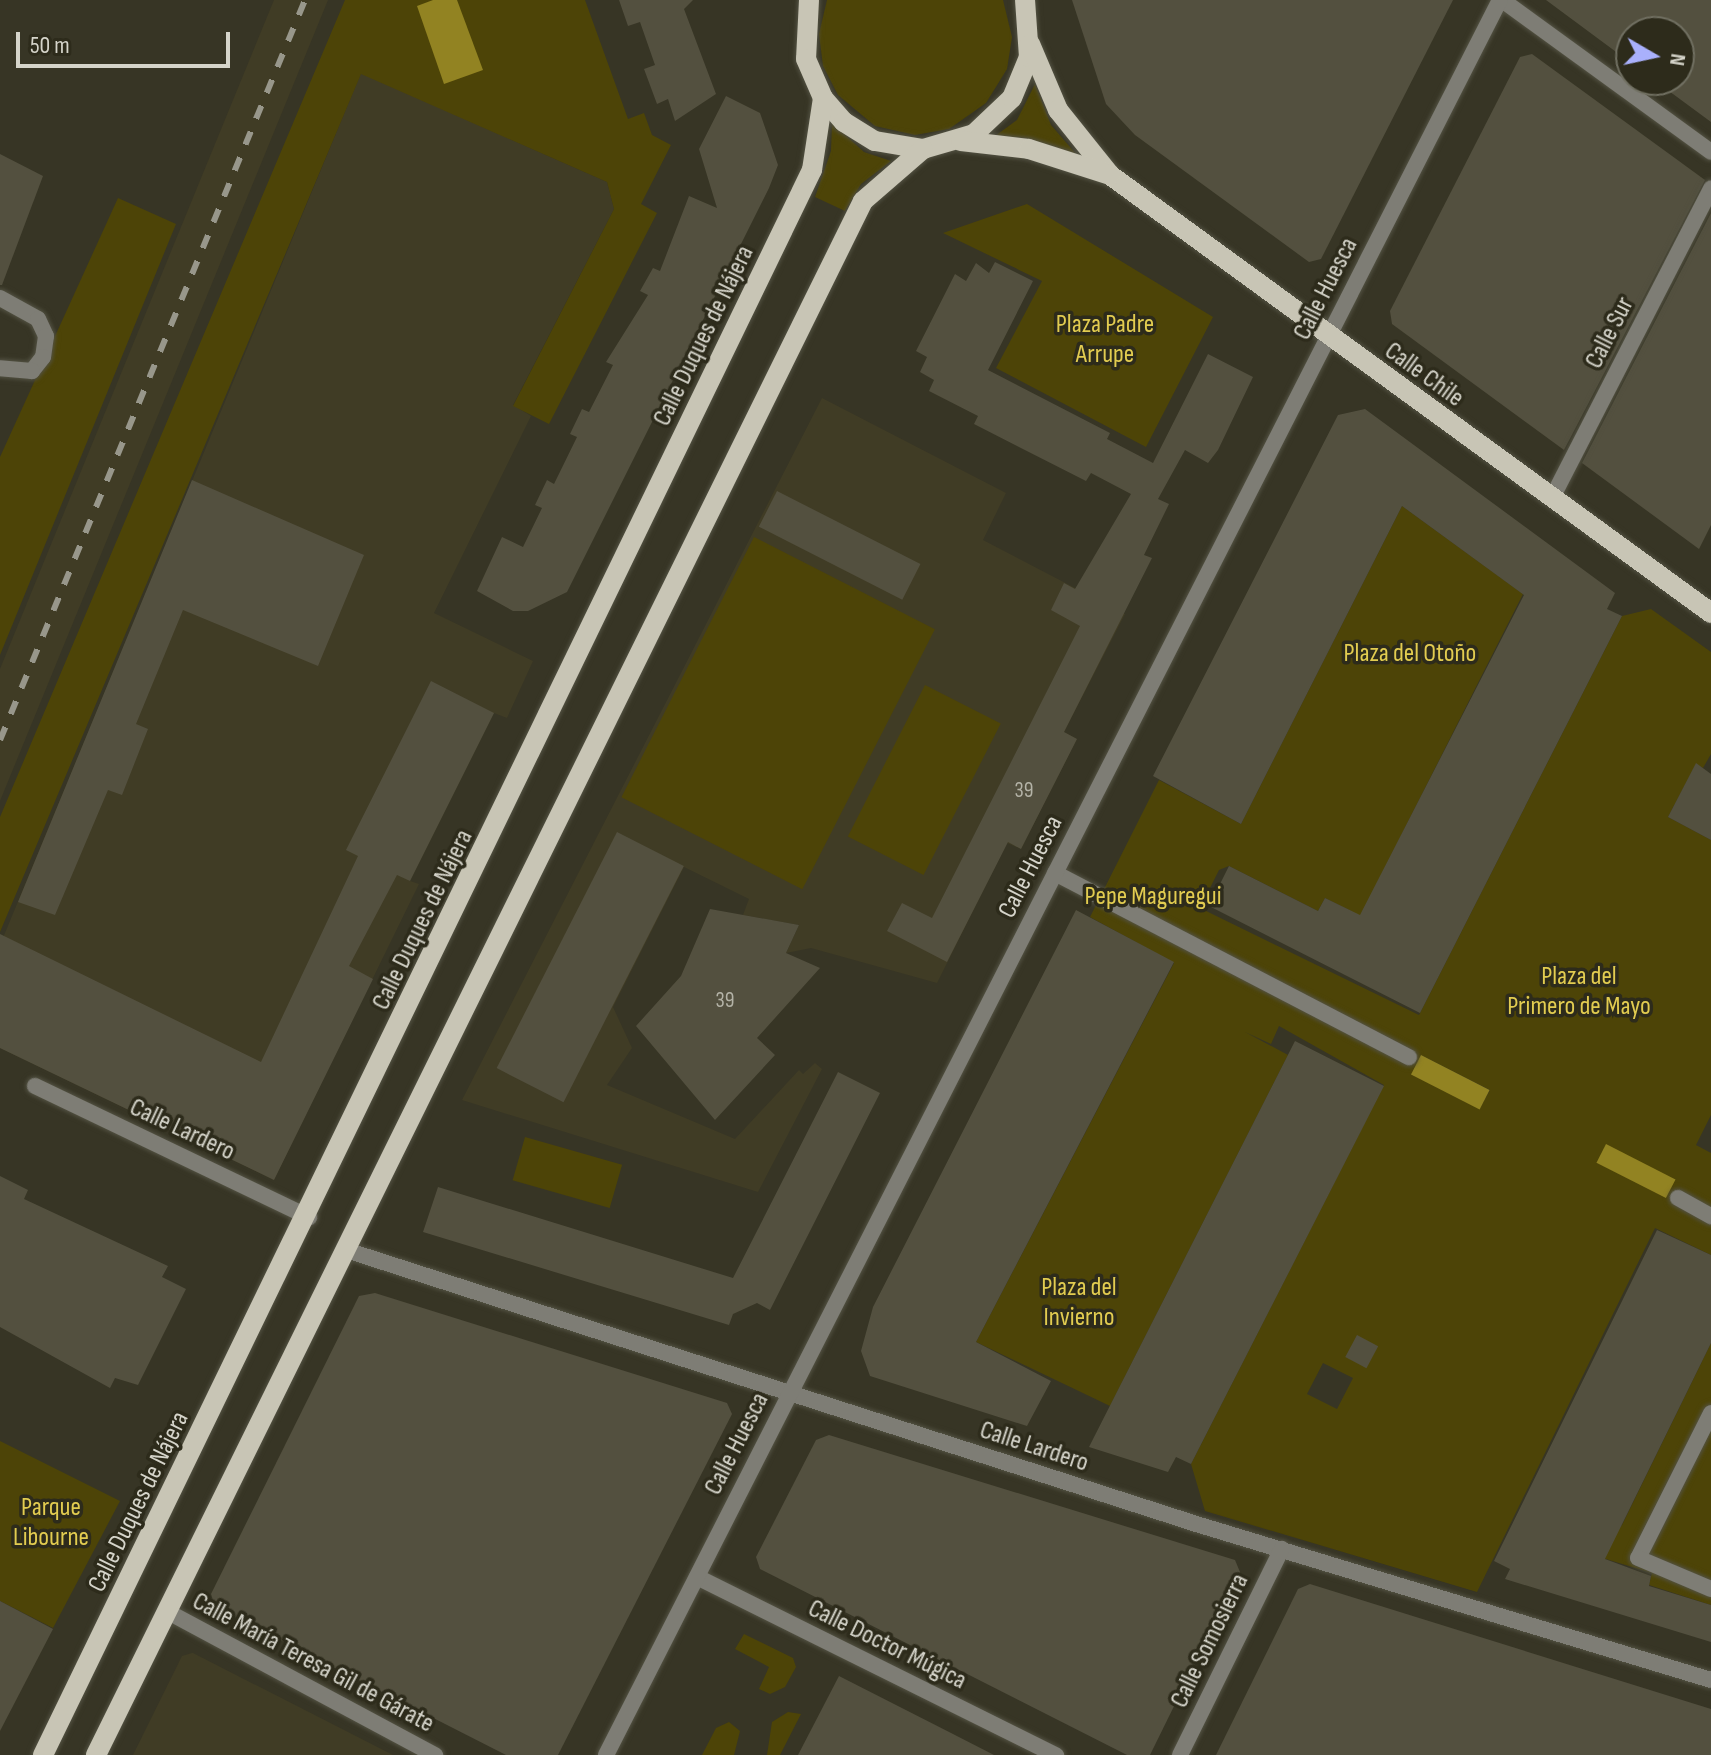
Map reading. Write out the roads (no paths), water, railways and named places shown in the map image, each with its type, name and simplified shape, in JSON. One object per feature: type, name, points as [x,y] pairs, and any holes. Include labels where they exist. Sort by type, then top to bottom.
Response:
[{"type":"main road","points":[[796,0],[807,10],[806,59],[823,98],[844,122],[875,141],[923,149],[961,141],[987,125],[1012,98],[1030,44],[1025,0]]},
{"type":"main road","name":"Calle Chile","points":[[1030,44],[1058,110],[1110,175],[1328,338],[1711,613]]},
{"type":"main road","name":"Calle Duques de Nájera","points":[[43,1755],[309,1217],[812,170],[823,98]]},
{"type":"main road","name":"Calle Chile","points":[[961,141],[1029,149],[1110,175]]},
{"type":"main road","points":[[96,1755],[170,1613],[863,201],[923,149]]},
{"type":"street","points":[[1501,0],[1711,152]]},
{"type":"street","name":"Calle Huesca","points":[[606,1755],[1501,0]]},
{"type":"street","name":"Calle Sur","points":[[1552,498],[1711,189]]},
{"type":"street","points":[[0,298],[38,319],[46,336],[43,357],[32,371],[0,368]]},
{"type":"street","points":[[1055,873],[1409,1057]]},
{"type":"street","name":"Calle Lardero","points":[[35,1086],[309,1217]]},
{"type":"street","points":[[1678,1198],[1711,1216]]},
{"type":"street","name":"Calle Lardero","points":[[346,1250],[1282,1549],[1711,1680]]},
{"type":"street","points":[[1711,1413],[1638,1558],[1711,1589]]},
{"type":"street","name":"Calle Somosierra","points":[[1180,1755],[1282,1549]]},
{"type":"street","name":"Calle Doctor Múgica","points":[[697,1577],[1056,1755]]},
{"type":"street","name":"Calle María Teresa Gil de Gárate","points":[[170,1613],[435,1755]]},
{"type":"railway","points":[[0,740],[305,0]]},
{"type":"park label","name":"Plaza Padre Arrupe","points":[[1105,340]]},
{"type":"park label","name":"Plaza del Otoño","points":[[1410,654]]},
{"type":"park label","name":"Pepe Maguregui","points":[[1153,897]]},
{"type":"park label","name":"Plaza del Primero de Mayo","points":[[1579,992]]},
{"type":"park label","name":"Plaza del Invierno","points":[[1079,1303]]},
{"type":"park label","name":"Parque Libourne","points":[[51,1523]]}]
